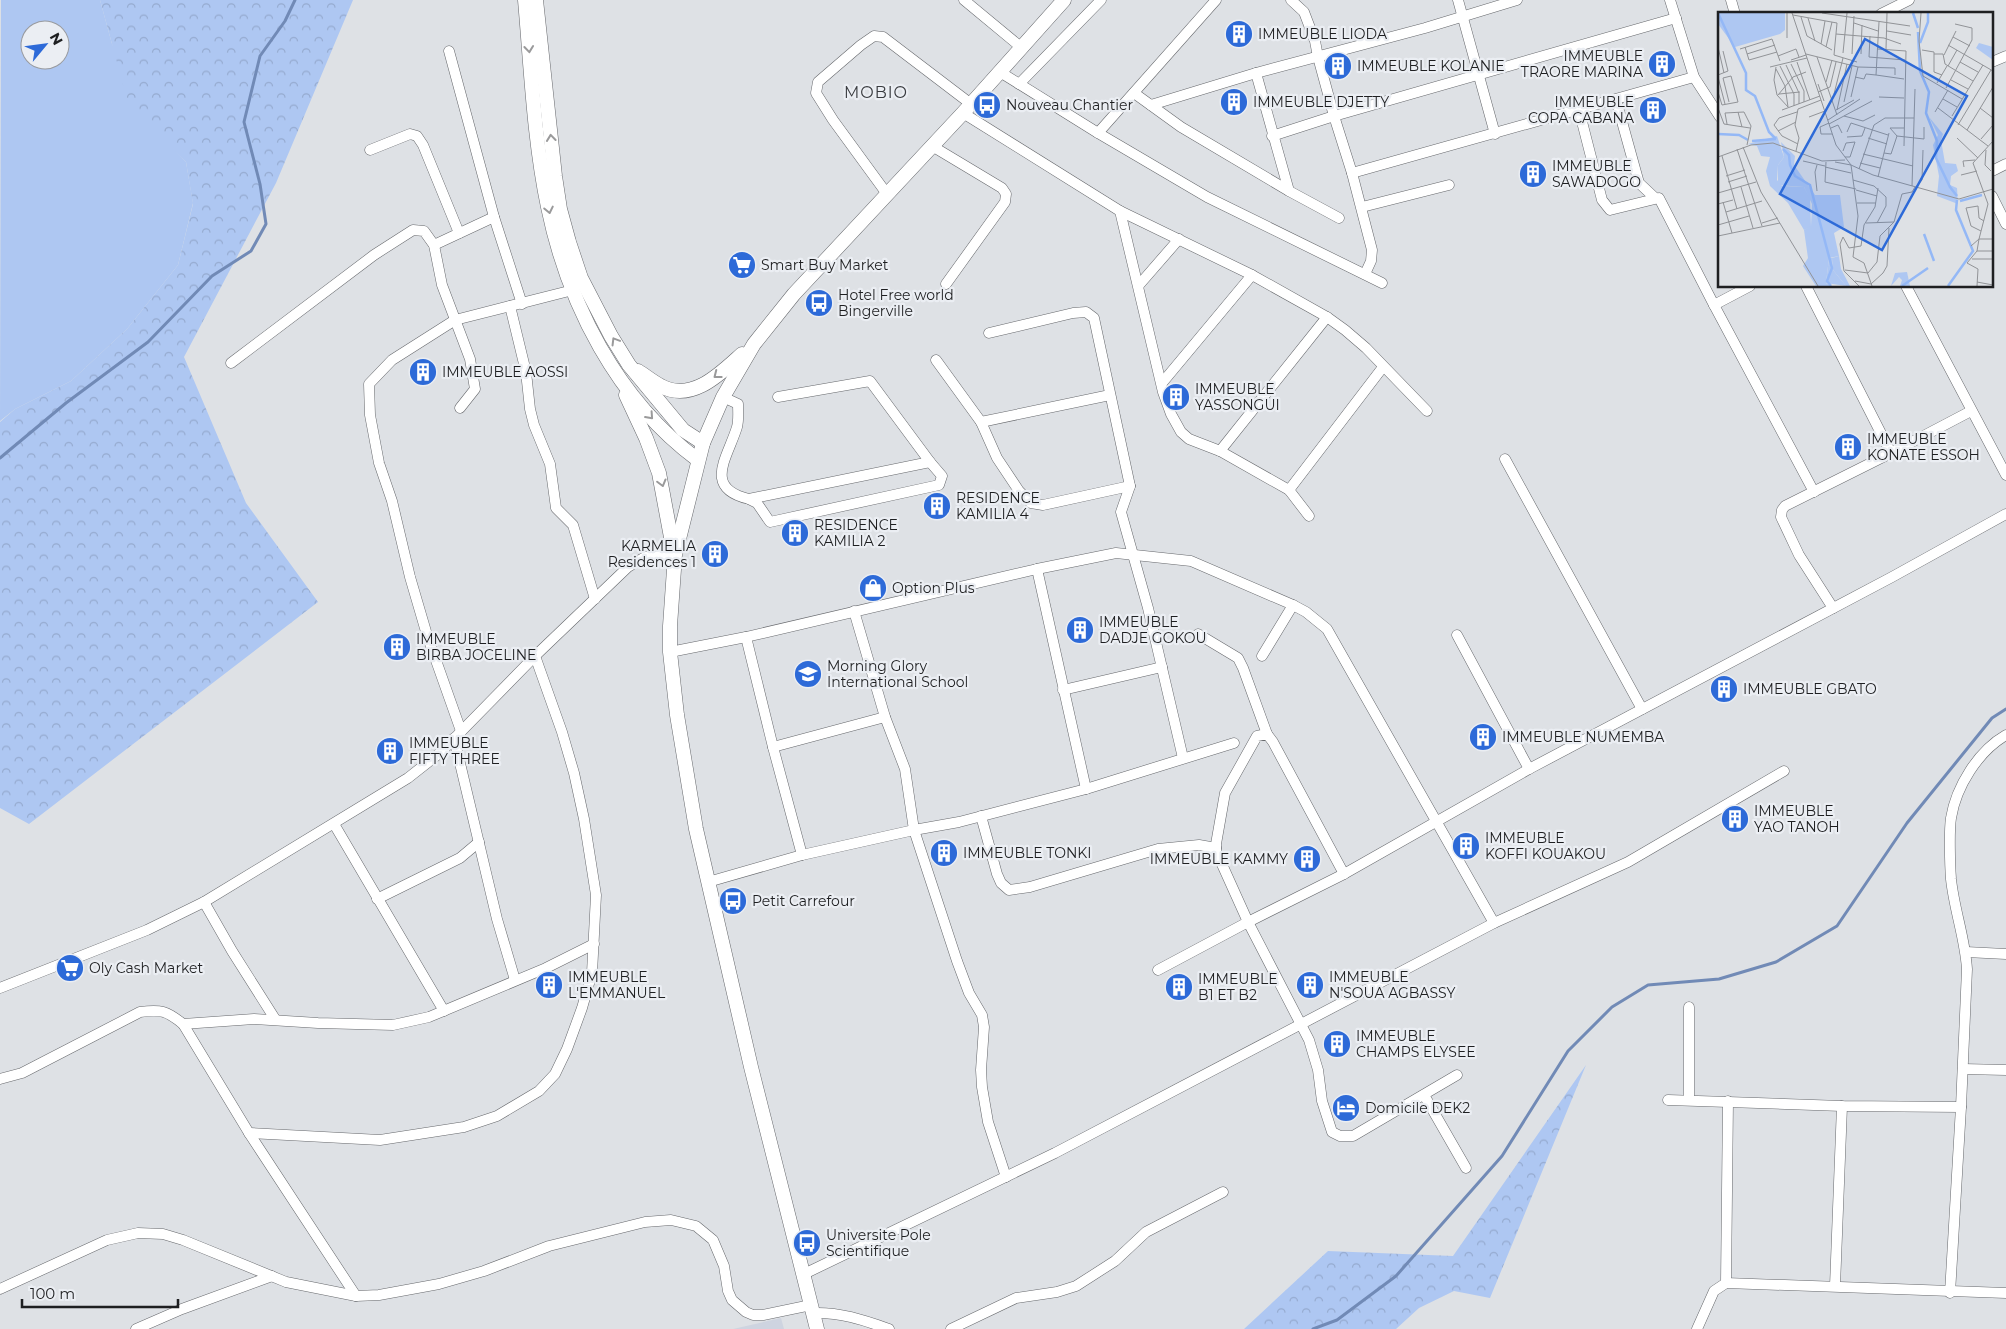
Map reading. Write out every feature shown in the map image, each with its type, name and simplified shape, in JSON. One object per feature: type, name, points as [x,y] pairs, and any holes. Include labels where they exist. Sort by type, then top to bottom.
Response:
[{"type":"main road","points":[[525,0],[539,154],[547,206],[557,245],[572,290],[646,438],[659,473],[674,555]]},
{"type":"main road","points":[[536,0],[560,209],[581,278],[611,336],[629,365],[683,430],[703,443]]},
{"type":"main road","points":[[817,1329],[751,1067],[708,882],[687,779],[670,652],[674,555],[703,443],[723,397],[754,344],[794,294],[967,109],[1064,0]]},
{"type":"main road","points":[[629,365],[662,387],[679,391],[686,390],[708,382],[754,344]]},
{"type":"main road","points":[[615,374],[677,444],[698,460]]},
{"type":"street","points":[[964,0],[1022,48]]},
{"type":"street","points":[[1019,84],[1101,0]]},
{"type":"street","points":[[1098,133],[1216,0]]},
{"type":"street","points":[[1291,0],[1304,12],[1315,40],[1334,116],[1362,208],[1372,250],[1371,261],[1365,274]]},
{"type":"street","points":[[1458,0],[1495,134]]},
{"type":"street","points":[[1152,105],[1256,73],[1424,28],[1517,0]]},
{"type":"street","points":[[1670,0],[1694,77],[1718,114]]},
{"type":"street","points":[[1884,12],[1909,0]]},
{"type":"street","points":[[1272,136],[1334,116],[1676,18]]},
{"type":"street","points":[[887,194],[833,120],[816,93],[818,82],[874,36],[883,37],[967,109],[1120,211],[1252,275],[1345,330],[1427,411]]},
{"type":"street","points":[[449,51],[494,217],[522,304]]},
{"type":"street","points":[[1994,61],[2006,56]]},
{"type":"street","points":[[1000,72],[1207,198],[1382,283]]},
{"type":"street","points":[[1256,73],[1272,136],[1289,191]]},
{"type":"street","points":[[1352,173],[1694,77]]},
{"type":"street","points":[[1134,93],[1181,127],[1289,191],[1339,218]]},
{"type":"street","points":[[1616,100],[1639,183],[1655,198]]},
{"type":"street","points":[[1579,110],[1602,200],[1607,208],[1614,209],[1655,198],[1662,200],[1714,305],[1814,492]]},
{"type":"street","points":[[370,150],[410,134],[417,136],[423,145],[459,233]]},
{"type":"street","points":[[932,146],[1002,188],[1006,194],[1005,202],[946,284]]},
{"type":"street","points":[[1994,170],[2006,164]]},
{"type":"street","points":[[1362,208],[1449,185]]},
{"type":"street","points":[[1994,200],[2006,224]]},
{"type":"street","points":[[1120,211],[1165,400],[1181,432],[1198,444],[1220,451],[1289,490],[1309,516]]},
{"type":"street","points":[[434,245],[494,217]]},
{"type":"street","points":[[231,363],[374,255],[413,230],[424,231],[434,245],[442,286],[470,359],[475,388],[460,408]]},
{"type":"street","points":[[1139,285],[1179,239]]},
{"type":"street","points":[[1162,384],[1252,275]]},
{"type":"street","points":[[1714,305],[1746,288]]},
{"type":"street","points":[[1807,288],[1891,453]]},
{"type":"street","points":[[1907,288],[2006,475]]},
{"type":"street","points":[[515,980],[497,919],[479,842],[458,734],[410,577],[392,501],[379,463],[370,415],[369,384],[392,360],[455,320],[572,290]]},
{"type":"street","points":[[510,306],[526,372],[534,425],[550,464],[556,508],[573,525],[595,600]]},
{"type":"street","points":[[989,333],[1073,313],[1086,312],[1094,318],[1130,486],[1121,512],[1134,554],[1183,758]]},
{"type":"street","points":[[1220,451],[1327,318]]},
{"type":"street","points":[[936,360],[981,422],[997,458],[1019,491],[1031,503],[1043,505],[1130,486]]},
{"type":"street","points":[[1289,490],[1383,367]]},
{"type":"street","points":[[723,397],[738,404],[738,420],[724,457],[720,474],[724,485],[735,496],[757,503],[770,522],[939,484],[942,476],[870,381],[778,397]]},
{"type":"street","points":[[981,422],[1110,395]]},
{"type":"street","points":[[1833,608],[1799,555],[1781,517],[1782,510],[1785,506],[1971,411]]},
{"type":"street","points":[[1505,459],[1642,709]]},
{"type":"street","points":[[749,499],[930,462]]},
{"type":"street","points":[[1158,970],[1344,874],[1529,769],[2006,514]]},
{"type":"street","points":[[670,652],[746,637],[1036,569],[1116,553],[1192,561],[1293,605],[1320,622],[1332,637],[1494,923]]},
{"type":"street","points":[[0,988],[147,930],[204,902],[334,824],[425,766],[535,656],[628,567],[645,557],[674,555]]},
{"type":"street","points":[[1036,569],[1086,789]]},
{"type":"street","points":[[1262,656],[1293,605]]},
{"type":"street","points":[[854,611],[885,717],[905,769],[914,830],[959,968],[972,998],[982,1015],[984,1027],[982,1087],[988,1122],[1006,1177]]},
{"type":"street","points":[[1198,634],[1238,658],[1268,734],[1344,874]]},
{"type":"street","points":[[1457,635],[1529,769]]},
{"type":"street","points":[[746,637],[802,855]]},
{"type":"street","points":[[250,1133],[380,1140],[464,1127],[497,1116],[538,1091],[555,1074],[567,1049],[592,973],[596,895],[584,819],[574,773],[562,732],[535,656]]},
{"type":"street","points":[[1063,690],[1162,667]]},
{"type":"street","points":[[773,747],[885,717]]},
{"type":"street","points":[[1268,734],[1257,736],[1225,793],[1216,848],[1218,858],[1248,922],[1302,1023],[1318,1070],[1322,1101],[1332,1132],[1340,1136],[1353,1136],[1457,1075]]},
{"type":"street","points":[[1950,1292],[1962,1107],[1968,969],[1951,879],[1951,818],[1965,777],[1994,742],[2006,735]]},
{"type":"street","points":[[708,882],[802,855],[959,822],[1086,789],[1234,743]]},
{"type":"street","points":[[804,1274],[1006,1177],[1390,979],[1494,923],[1628,862],[1784,772]]},
{"type":"street","points":[[981,816],[997,874],[1001,883],[1009,890],[1039,884],[1158,849],[1199,845],[1216,848]]},
{"type":"street","points":[[334,824],[444,1011]]},
{"type":"street","points":[[378,899],[460,858],[479,842]]},
{"type":"street","points":[[204,902],[275,1019]]},
{"type":"street","points":[[183,1024],[275,1019],[318,1024],[393,1025],[429,1017],[444,1011],[546,968],[594,944]]},
{"type":"street","points":[[1966,952],[2006,954]]},
{"type":"street","points":[[1689,1007],[1689,1100]]},
{"type":"street","points":[[0,1079],[22,1073],[140,1012],[157,1009],[171,1014],[183,1024],[250,1133],[356,1296]]},
{"type":"street","points":[[1963,1069],[2006,1070]]},
{"type":"street","points":[[1424,1095],[1466,1168]]},
{"type":"street","points":[[1668,1100],[1842,1106],[1962,1107]]},
{"type":"street","points":[[1726,1283],[1728,1101]]},
{"type":"street","points":[[1835,1286],[1842,1106]]},
{"type":"street","points":[[951,1329],[1016,1298],[1057,1292],[1076,1286],[1116,1261],[1146,1232],[1222,1192]]},
{"type":"street","points":[[0,1289],[107,1240],[138,1233],[163,1234],[176,1238],[286,1282],[356,1296],[379,1295],[439,1284],[484,1271],[549,1246],[645,1222],[670,1220],[696,1226],[713,1240],[724,1266],[728,1291],[732,1300],[746,1312],[753,1315],[763,1315],[812,1309],[849,1315],[889,1329]]},
{"type":"street","points":[[136,1329],[182,1309],[272,1276]]},
{"type":"street","points":[[1697,1329],[1714,1292],[1726,1283],[2006,1293]]},
{"type":"shaded area","points":[[781,1318],[784,1329],[733,1329]]},
{"type":"green space","points":[[1,0],[100,0],[112,44],[162,136],[186,162],[193,203],[178,265],[127,329],[71,381],[15,409],[0,421]]},
{"type":"green space","points":[[100,0],[353,0],[276,183],[184,357],[246,503],[318,602],[29,824],[0,808],[0,422],[15,409],[71,381],[127,329],[178,265],[193,204],[186,162],[128,103]]},
{"type":"green space","points":[[1586,1065],[1490,1298],[1454,1291],[1419,1308],[1396,1329],[1244,1329],[1328,1251],[1453,1256]]},
{"type":"waterway","points":[[0,458],[66,403],[148,342],[212,276],[251,251],[266,224],[260,184],[244,122],[260,56],[285,21],[295,0]]},
{"type":"waterway","points":[[1313,1329],[1337,1320],[1396,1276],[1502,1156],[1568,1051],[1612,1007],[1648,985],[1719,979],[1776,962],[1837,926],[1907,823],[1992,718],[2006,709]]},
{"type":"place","name":"IMMEUBLE LIODA","points":[[1239,34]]},
{"type":"place","name":"IMMEUBLE TRAORE MARINA","points":[[1662,64]]},
{"type":"place","name":"IMMEUBLE KOLANIE","points":[[1338,66]]},
{"type":"place","name":"IMMEUBLE DJETTY","points":[[1234,102]]},
{"type":"place","name":"Nouveau Chantier","points":[[987,105]]},
{"type":"place","name":"IMMEUBLE COPA CABANA","points":[[1653,110]]},
{"type":"place","name":"IMMEUBLE SAWADOGO","points":[[1533,174]]},
{"type":"place","name":"Smart Buy Market","points":[[742,265]]},
{"type":"place","name":"Hotel Free world Bingerville","points":[[819,303]]},
{"type":"place","name":"IMMEUBLE AOSSI","points":[[423,372]]},
{"type":"place","name":"IMMEUBLE YASSONGUI","points":[[1176,397]]},
{"type":"place","name":"IMMEUBLE KONATE ESSOH","points":[[1848,447]]},
{"type":"place","name":"RESIDENCE KAMILIA 4","points":[[937,506]]},
{"type":"place","name":"RESIDENCE KAMILIA 2","points":[[795,533]]},
{"type":"place","name":"KARMELIA Residences 1","points":[[715,554]]},
{"type":"place","name":"Option Plus","points":[[873,588]]},
{"type":"place","name":"IMMEUBLE DADJE GOKOU","points":[[1080,630]]},
{"type":"place","name":"IMMEUBLE BIRBA JOCELINE","points":[[397,647]]},
{"type":"place","name":"Morning Glory International School","points":[[808,674]]},
{"type":"place","name":"IMMEUBLE GBATO","points":[[1724,689]]},
{"type":"place","name":"IMMEUBLE NUMEMBA","points":[[1483,737]]},
{"type":"place","name":"IMMEUBLE FIFTY THREE","points":[[390,751]]},
{"type":"place","name":"IMMEUBLE YAO TANOH","points":[[1735,819]]},
{"type":"place","name":"IMMEUBLE KOFFI KOUAKOU","points":[[1466,846]]},
{"type":"place","name":"IMMEUBLE TONKI","points":[[944,853]]},
{"type":"place","name":"IMMEUBLE KAMMY","points":[[1307,859]]},
{"type":"place","name":"Petit Carrefour","points":[[733,901]]},
{"type":"place","name":"Oly Cash Market","points":[[70,968]]},
{"type":"place","name":"IMMEUBLE L'EMMANUEL","points":[[549,985]]},
{"type":"place","name":"IMMEUBLE N'SOUA AGBASSY","points":[[1310,985]]},
{"type":"place","name":"IMMEUBLE B1 ET B2","points":[[1179,987]]},
{"type":"place","name":"IMMEUBLE CHAMPS ELYSEE","points":[[1337,1044]]},
{"type":"place","name":"Domicile DEK2","points":[[1346,1108]]},
{"type":"place","name":"Universite Pole Scientifique","points":[[807,1243]]},
{"type":"district","name":"MOBIO","points":[[876,92]]}]
